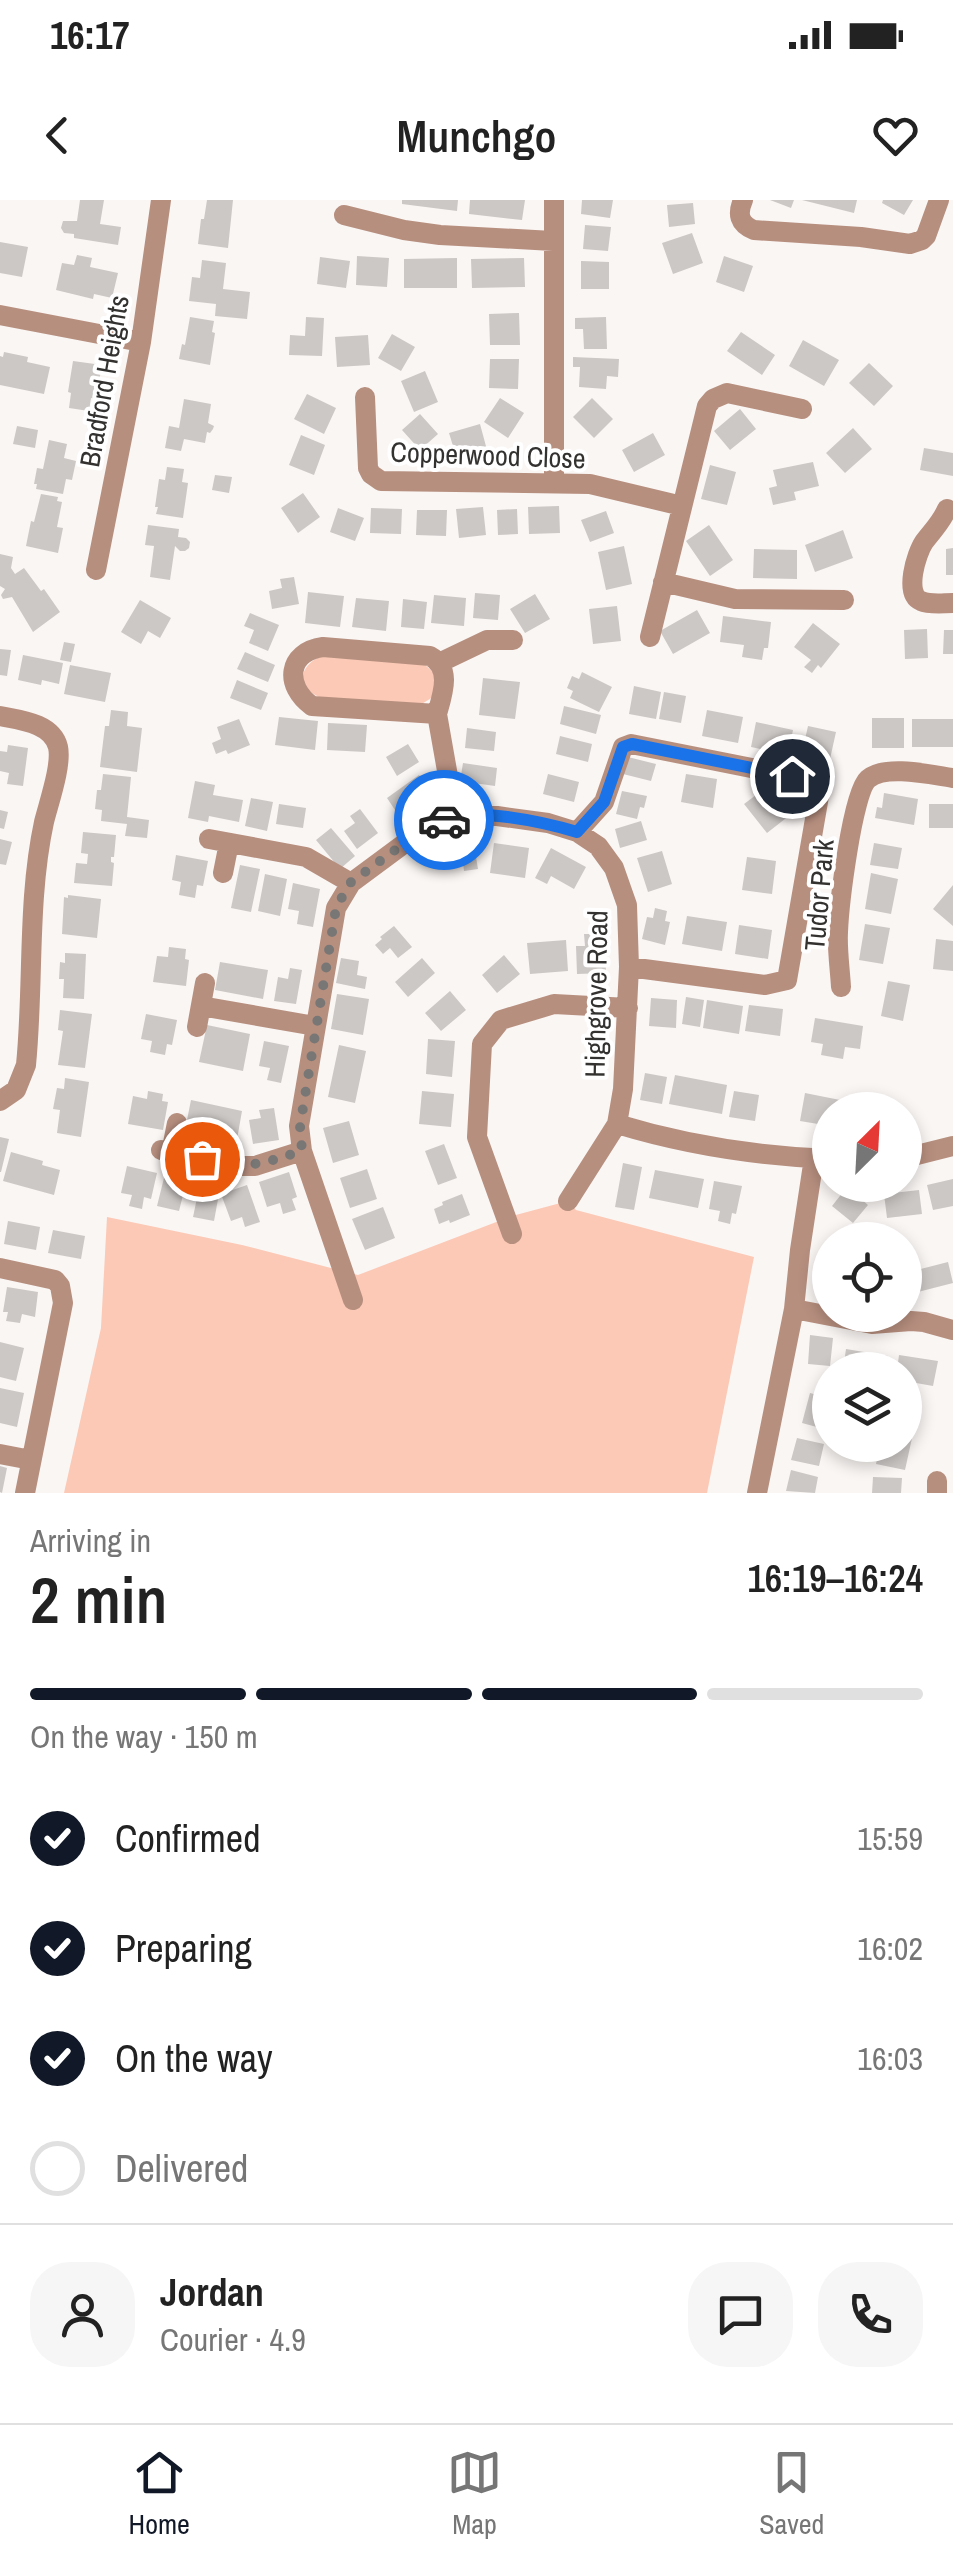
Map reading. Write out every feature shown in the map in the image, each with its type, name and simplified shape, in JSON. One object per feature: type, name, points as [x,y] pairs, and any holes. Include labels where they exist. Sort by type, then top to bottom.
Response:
[{"type":"street","name":"Bradford Heights","points":[[96,570],[140,342],[161,200]]},
{"type":"street","points":[[554,200],[554,483]]},
{"type":"street","points":[[743,200],[741,221],[754,230],[910,244],[926,236],[938,200]]},
{"type":"street","points":[[344,215],[440,235],[553,241]]},
{"type":"street","points":[[0,315],[140,342]]},
{"type":"street","points":[[650,637],[705,412],[712,399],[720,394],[736,394],[802,408]]},
{"type":"street","name":"Copperwood Close","points":[[365,397],[368,468],[376,479],[390,483],[590,484],[682,506]]},
{"type":"street","points":[[947,510],[921,549],[912,592],[923,602],[953,603]]},
{"type":"street","points":[[663,582],[735,599],[844,600]]},
{"type":"street","points":[[441,662],[488,640],[513,640]]},
{"type":"street","points":[[437,714],[312,706],[294,686],[294,669],[304,654],[324,647],[430,656],[441,662],[445,672],[437,714],[454,816]]},
{"type":"street","points":[[0,716],[46,730],[56,741],[58,760],[36,866],[26,1066],[16,1090],[0,1102]]},
{"type":"street","points":[[353,1300],[302,1151],[300,1126],[336,908],[350,883],[428,826],[454,816],[497,816],[548,823],[577,832],[604,802],[623,747],[632,744],[812,782],[819,796],[786,980],[765,986],[630,967]]},
{"type":"street","name":"Tudor Park","points":[[840,987],[838,926],[855,807],[862,787],[868,779],[885,772],[953,778]]},
{"type":"street","name":"Highgrove Road","points":[[577,832],[598,846],[614,868],[627,905],[630,967],[623,1089],[617,1124]]},
{"type":"street","points":[[224,874],[219,841],[306,857],[350,883]]},
{"type":"street","points":[[205,984],[199,1016],[315,1026]]},
{"type":"street","points":[[512,1234],[477,1137],[482,1044],[501,1020],[554,1004],[628,1008]]},
{"type":"street","points":[[178,1123],[166,1152],[233,1166],[255,1166],[302,1151]]},
{"type":"street","points":[[568,1201],[617,1124],[709,1147],[812,1157]]},
{"type":"street","points":[[922,1154],[953,1146]]},
{"type":"street","points":[[756,1493],[794,1309],[800,1250],[812,1197]]},
{"type":"street","points":[[0,1268],[55,1280],[63,1303],[25,1493]]},
{"type":"street","points":[[794,1309],[872,1324],[911,1320],[953,1330]]},
{"type":"street","points":[[0,1454],[31,1460]]},
{"type":"shaded area","points":[[323,655],[423,663],[435,674],[433,697],[420,705],[319,697],[306,687],[303,675],[309,664]]},
{"type":"shaded area","points":[[568,1201],[576,1210],[754,1257],[707,1493],[64,1493],[101,1328],[107,1217],[242,1245],[358,1275],[512,1216]]},
{"type":"building","points":[[80,200],[104,200],[100,224],[121,227],[118,245],[64,233],[63,221],[77,221]]},
{"type":"building","points":[[207,200],[233,200],[228,248],[198,244]]},
{"type":"building","points":[[402,200],[458,200],[457,211],[402,204]]},
{"type":"building","points":[[470,200],[525,200],[522,220],[469,214]]},
{"type":"building","points":[[582,200],[613,200],[610,218],[581,214]]},
{"type":"building","points":[[770,200],[794,200],[791,208]]},
{"type":"building","points":[[802,200],[857,200],[854,213]]},
{"type":"building","points":[[913,200],[904,215],[882,203]]},
{"type":"building","points":[[693,203],[695,224],[669,227],[667,205]]},
{"type":"building","points":[[585,225],[611,227],[608,251],[583,249]]},
{"type":"building","points":[[692,233],[703,263],[673,274],[662,243]]},
{"type":"building","points":[[0,242],[28,247],[22,277],[0,273]]},
{"type":"building","points":[[77,255],[92,258],[90,267],[118,273],[112,298],[94,294],[93,299],[56,290],[62,263],[74,265]]},
{"type":"building","points":[[357,256],[389,258],[387,287],[356,285]]},
{"type":"building","points":[[724,256],[753,266],[744,292],[716,282]]},
{"type":"building","points":[[320,257],[350,261],[346,288],[317,284]]},
{"type":"building","points":[[457,258],[457,288],[404,288],[404,259]]},
{"type":"building","points":[[524,258],[525,287],[472,288],[471,259]]},
{"type":"building","points":[[202,260],[226,263],[223,289],[250,292],[247,319],[215,316],[216,304],[189,301],[192,277],[200,278]]},
{"type":"building","points":[[581,261],[609,262],[609,289],[581,289]]},
{"type":"building","points":[[519,313],[520,345],[490,345],[489,314]]},
{"type":"building","points":[[190,317],[214,321],[210,365],[179,359]]},
{"type":"building","points":[[306,317],[324,318],[322,356],[289,355],[290,335],[305,336]]},
{"type":"building","points":[[606,317],[607,349],[584,349],[583,329],[575,329],[575,318]]},
{"type":"building","points":[[741,332],[775,355],[762,375],[727,351]]},
{"type":"building","points":[[392,334],[415,347],[401,371],[378,358]]},
{"type":"building","points":[[368,335],[370,365],[337,367],[335,337]]},
{"type":"building","points":[[803,340],[839,360],[824,386],[789,366]]},
{"type":"building","points":[[4,352],[50,367],[44,394],[0,385],[0,356]]},
{"type":"building","points":[[573,357],[619,359],[618,377],[607,376],[606,389],[579,387],[580,367],[573,367]]},
{"type":"building","points":[[490,359],[519,359],[518,389],[489,388]]},
{"type":"building","points":[[73,361],[102,365],[96,399],[91,398],[89,411],[69,408]]},
{"type":"building","points":[[869,363],[893,386],[874,406],[849,383]]},
{"type":"building","points":[[425,371],[438,402],[414,412],[401,381]]},
{"type":"building","points":[[307,394],[336,408],[324,434],[294,419]]},
{"type":"building","points":[[500,398],[524,413],[508,438],[484,422]]},
{"type":"building","points":[[592,398],[613,419],[594,438],[573,417]]},
{"type":"building","points":[[184,399],[211,404],[208,423],[213,429],[207,432],[205,443],[184,439],[181,451],[165,448],[169,426],[179,428]]},
{"type":"building","points":[[740,409],[756,429],[730,450],[714,431]]},
{"type":"building","points":[[420,414],[438,434],[420,450],[402,430]]},
{"type":"building","points":[[480,424],[487,450],[457,459],[449,433]]},
{"type":"building","points":[[17,426],[38,430],[35,448],[13,444]]},
{"type":"building","points":[[853,428],[872,449],[845,473],[826,453]]},
{"type":"building","points":[[653,433],[665,455],[634,472],[622,450]]},
{"type":"building","points":[[301,435],[325,445],[314,475],[289,465]]},
{"type":"building","points":[[49,440],[67,444],[64,458],[76,461],[72,480],[66,479],[63,494],[36,489],[34,484],[37,468],[43,469]]},
{"type":"building","points":[[924,448],[953,453],[953,476],[920,470]]},
{"type":"building","points":[[813,462],[819,486],[794,492],[796,500],[773,505],[769,488],[777,486],[773,470]]},
{"type":"building","points":[[710,465],[736,472],[727,505],[701,499]]},
{"type":"building","points":[[167,467],[184,469],[182,482],[188,483],[183,518],[156,514],[159,479],[165,480]]},
{"type":"building","points":[[215,475],[232,477],[229,493],[212,490]]},
{"type":"building","points":[[303,493],[320,517],[298,533],[281,508]]},
{"type":"building","points":[[41,494],[58,497],[57,501],[62,502],[57,527],[63,528],[58,553],[26,546]]},
{"type":"building","points":[[559,506],[560,533],[529,534],[528,507]]},
{"type":"building","points":[[483,507],[486,535],[459,538],[456,509]]},
{"type":"building","points":[[338,508],[364,518],[355,541],[330,532]]},
{"type":"building","points":[[371,508],[402,509],[401,534],[370,533]]},
{"type":"building","points":[[517,509],[518,534],[498,535],[497,510]]},
{"type":"building","points":[[417,510],[447,510],[446,536],[416,535]]},
{"type":"building","points":[[606,511],[614,533],[590,542],[581,520]]},
{"type":"building","points":[[148,525],[179,529],[178,537],[190,542],[185,551],[175,546],[170,580],[150,577],[154,546],[145,545]]},
{"type":"building","points":[[709,525],[733,560],[710,576],[686,541]]},
{"type":"building","points":[[843,530],[853,558],[815,572],[805,545]]},
{"type":"building","points":[[624,546],[632,584],[606,590],[598,552]]},
{"type":"building","points":[[953,548],[953,575],[946,575],[946,549]]},
{"type":"building","points":[[754,549],[797,550],[797,579],[753,578]]},
{"type":"building","points":[[0,554],[13,557],[11,568],[15,574],[24,568],[60,612],[33,632],[12,597],[3,599],[1,595],[5,589],[0,586]]},
{"type":"building","points":[[294,577],[299,604],[272,609],[269,591],[282,588],[280,579]]},
{"type":"building","points":[[308,592],[344,596],[340,627],[305,623]]},
{"type":"building","points":[[475,593],[500,595],[498,620],[473,618]]},
{"type":"building","points":[[535,594],[550,619],[525,633],[510,609]]},
{"type":"building","points":[[434,595],[466,598],[464,626],[431,623]]},
{"type":"building","points":[[356,598],[389,601],[386,631],[352,627]]},
{"type":"building","points":[[403,599],[427,602],[424,629],[401,627]]},
{"type":"building","points":[[140,600],[171,618],[160,638],[148,631],[141,644],[121,632]]},
{"type":"building","points":[[617,606],[621,641],[593,644],[589,609]]},
{"type":"building","points":[[697,610],[710,633],[673,654],[660,631]]},
{"type":"building","points":[[250,613],[279,625],[268,651],[249,643],[254,630],[244,626]]},
{"type":"building","points":[[723,616],[771,622],[768,648],[764,648],[762,660],[742,657],[744,645],[720,642]]},
{"type":"building","points":[[813,623],[840,644],[821,668],[818,665],[812,673],[804,667],[811,660],[794,647]]},
{"type":"building","points":[[927,629],[928,658],[905,659],[904,630]]},
{"type":"building","points":[[944,630],[953,630],[953,654],[943,654]]},
{"type":"building","points":[[64,642],[75,644],[71,662],[60,660]]},
{"type":"building","points":[[0,649],[11,650],[7,676],[0,675]]},
{"type":"building","points":[[245,652],[275,665],[268,682],[237,669]]},
{"type":"building","points":[[23,655],[63,663],[59,684],[18,680]]},
{"type":"building","points":[[70,665],[111,673],[105,702],[64,694]]},
{"type":"building","points":[[582,672],[612,687],[599,712],[570,698],[573,691],[567,688],[572,676],[579,679]]},
{"type":"building","points":[[483,678],[520,682],[515,719],[479,715]]},
{"type":"building","points":[[237,680],[268,693],[261,710],[230,698]]},
{"type":"building","points":[[634,686],[661,692],[656,719],[629,714]]},
{"type":"building","points":[[664,692],[686,696],[681,723],[659,719]]},
{"type":"building","points":[[564,706],[601,715],[596,734],[560,724]]},
{"type":"building","points":[[111,710],[128,712],[127,726],[142,728],[137,772],[100,767]]},
{"type":"building","points":[[707,710],[743,717],[738,743],[702,736]]},
{"type":"building","points":[[279,717],[318,721],[315,750],[275,745]]},
{"type":"building","points":[[872,718],[904,718],[904,748],[872,748]]},
{"type":"building","points":[[239,719],[250,745],[228,754],[226,750],[216,754],[212,743],[221,739],[217,727]]},
{"type":"building","points":[[912,719],[953,719],[953,747],[912,747]]},
{"type":"building","points":[[756,722],[793,730],[788,755],[751,747]]},
{"type":"building","points":[[328,723],[367,725],[365,752],[327,750]]},
{"type":"building","points":[[808,726],[836,732],[830,759],[802,753]]},
{"type":"building","points":[[467,728],[496,732],[494,751],[465,748]]},
{"type":"building","points":[[560,736],[592,744],[588,762],[556,754]]},
{"type":"building","points":[[408,744],[419,762],[397,776],[386,757]]},
{"type":"building","points":[[8,745],[28,748],[23,786],[7,784],[9,773],[0,771],[0,751],[7,752]]},
{"type":"building","points":[[628,757],[656,764],[651,781],[623,774]]},
{"type":"building","points":[[463,763],[497,768],[495,786],[460,781]]},
{"type":"building","points":[[103,774],[131,777],[127,817],[149,820],[147,838],[125,836],[127,824],[101,821],[102,810],[95,809]]},
{"type":"building","points":[[548,774],[579,782],[574,802],[543,794]]},
{"type":"building","points":[[686,774],[717,779],[713,808],[681,802]]},
{"type":"building","points":[[419,775],[432,793],[399,816],[387,798]]},
{"type":"building","points":[[195,781],[215,785],[213,795],[243,800],[239,822],[209,816],[208,822],[188,818]]},
{"type":"building","points":[[768,786],[790,815],[767,833],[744,804]]},
{"type":"building","points":[[622,791],[647,796],[637,819],[616,814]]},
{"type":"building","points":[[884,793],[918,799],[914,825],[875,818],[877,807],[882,808]]},
{"type":"building","points":[[251,798],[273,802],[267,831],[245,826]]},
{"type":"building","points":[[279,804],[306,808],[303,828],[276,824]]},
{"type":"building","points":[[929,804],[953,804],[953,828],[929,828]]},
{"type":"building","points":[[360,809],[378,833],[357,849],[344,831],[355,823],[350,816]]},
{"type":"building","points":[[0,810],[8,812],[4,829],[0,828]]},
{"type":"building","points":[[641,821],[647,840],[620,848],[615,829]]},
{"type":"building","points":[[331,828],[355,856],[340,869],[316,840]]},
{"type":"building","points":[[83,832],[116,835],[111,857],[112,886],[74,883],[76,863],[87,864],[88,854],[81,853]]},
{"type":"building","points":[[0,839],[12,842],[6,865],[0,864]]},
{"type":"building","points":[[473,839],[478,869],[464,871],[463,863],[449,865],[446,843]]},
{"type":"building","points":[[494,843],[529,848],[525,878],[490,873]]},
{"type":"building","points":[[874,843],[902,848],[898,869],[870,865]]},
{"type":"building","points":[[551,848],[586,867],[574,889],[551,876],[547,884],[535,878]]},
{"type":"building","points":[[662,851],[672,884],[648,892],[637,858]]},
{"type":"building","points":[[176,855],[208,861],[203,886],[197,885],[195,898],[179,895],[181,882],[172,880]]},
{"type":"building","points":[[747,857],[776,861],[772,894],[742,890]]},
{"type":"building","points":[[240,865],[260,869],[251,912],[231,908]]},
{"type":"building","points":[[871,873],[898,879],[891,914],[865,909]]},
{"type":"building","points":[[265,874],[287,879],[280,916],[258,911]]},
{"type":"building","points":[[293,883],[320,889],[313,927],[297,924],[299,911],[288,909]]},
{"type":"building","points":[[953,885],[953,926],[933,909]]},
{"type":"building","points":[[64,897],[101,899],[97,938],[62,934]]},
{"type":"building","points":[[655,908],[667,911],[665,921],[670,922],[665,945],[642,939],[647,917],[653,918]]},
{"type":"building","points":[[687,916],[727,922],[722,951],[682,944]]},
{"type":"building","points":[[865,924],[890,928],[883,964],[859,960]]},
{"type":"building","points":[[739,925],[772,930],[768,959],[735,954]]},
{"type":"building","points":[[394,926],[412,947],[398,958],[390,948],[383,954],[375,945]]},
{"type":"building","points":[[584,934],[598,934],[598,946],[605,945],[606,973],[577,974],[576,946],[585,946]]},
{"type":"building","points":[[936,939],[953,941],[953,971],[933,969]]},
{"type":"building","points":[[566,940],[568,971],[530,974],[527,943]]},
{"type":"building","points":[[169,947],[186,949],[186,986],[153,982],[157,956],[168,957]]},
{"type":"building","points":[[65,953],[86,954],[84,999],[63,998],[64,979],[59,979]]},
{"type":"building","points":[[504,955],[520,974],[497,993],[482,975]]},
{"type":"building","points":[[341,958],[359,961],[357,975],[367,977],[365,989],[336,983]]},
{"type":"building","points":[[422,958],[435,973],[408,997],[395,982]]},
{"type":"building","points":[[220,962],[268,970],[263,999],[215,990]]},
{"type":"building","points":[[290,968],[302,970],[296,1004],[274,1001],[278,977],[288,979]]},
{"type":"building","points":[[888,981],[910,985],[903,1021],[881,1016]]},
{"type":"building","points":[[450,991],[466,1010],[441,1031],[425,1013]]},
{"type":"building","points":[[337,994],[369,999],[363,1035],[331,1029]]},
{"type":"building","points":[[686,997],[704,1000],[700,1027],[682,1024]]},
{"type":"building","points":[[651,998],[677,1000],[676,1028],[649,1026]]},
{"type":"building","points":[[707,1000],[743,1006],[739,1034],[703,1028]]},
{"type":"building","points":[[749,1005],[783,1009],[780,1036],[745,1031]]},
{"type":"building","points":[[60,1010],[92,1014],[85,1068],[58,1065],[63,1031],[58,1030]]},
{"type":"building","points":[[146,1014],[177,1020],[172,1045],[167,1044],[165,1055],[150,1052],[152,1041],[141,1039]]},
{"type":"building","points":[[815,1018],[863,1026],[860,1049],[845,1047],[843,1059],[821,1055],[823,1044],[811,1042]]},
{"type":"building","points":[[207,1025],[250,1034],[243,1071],[199,1062]]},
{"type":"building","points":[[428,1039],[455,1041],[452,1077],[426,1074]]},
{"type":"building","points":[[264,1041],[289,1046],[281,1083],[267,1080],[270,1068],[259,1066]]},
{"type":"building","points":[[339,1045],[366,1051],[355,1103],[328,1097]]},
{"type":"building","points":[[645,1073],[667,1077],[662,1104],[640,1100]]},
{"type":"building","points":[[675,1075],[727,1085],[722,1114],[669,1104]]},
{"type":"building","points":[[65,1078],[89,1082],[81,1137],[57,1133],[60,1110],[53,1109],[57,1088],[64,1089]]},
{"type":"building","points":[[148,1091],[163,1094],[162,1101],[168,1102],[163,1130],[128,1124],[133,1096],[147,1099]]},
{"type":"building","points":[[422,1091],[454,1094],[451,1127],[419,1124]]},
{"type":"building","points":[[734,1091],[759,1095],[755,1121],[729,1117]]},
{"type":"building","points":[[805,1093],[812,1094],[812,1123],[800,1121]]},
{"type":"building","points":[[191,1100],[242,1111],[236,1145],[184,1135]]},
{"type":"building","points":[[274,1108],[279,1140],[253,1144],[249,1120],[261,1118],[259,1110]]},
{"type":"building","points":[[349,1121],[359,1155],[333,1163],[323,1128]]},
{"type":"building","points":[[0,1137],[9,1139],[1,1172],[0,1172]]},
{"type":"building","points":[[444,1144],[457,1178],[438,1185],[425,1151]]},
{"type":"building","points":[[11,1152],[60,1170],[54,1195],[3,1181]]},
{"type":"building","points":[[623,1163],[642,1167],[634,1210],[615,1207]]},
{"type":"building","points":[[127,1166],[157,1173],[151,1199],[144,1197],[142,1209],[129,1206],[132,1195],[121,1193]]},
{"type":"building","points":[[367,1169],[377,1199],[350,1208],[340,1178]]},
{"type":"building","points":[[655,1170],[704,1179],[698,1208],[649,1198]]},
{"type":"building","points":[[289,1172],[297,1197],[292,1199],[296,1210],[283,1214],[280,1203],[267,1207],[259,1182]]},
{"type":"building","points":[[165,1174],[187,1179],[179,1211],[157,1206]]},
{"type":"building","points":[[201,1179],[221,1183],[214,1221],[193,1217]]},
{"type":"building","points":[[953,1179],[953,1206],[933,1210],[927,1185]]},
{"type":"building","points":[[714,1181],[742,1186],[730,1224],[718,1221],[720,1211],[709,1209]]},
{"type":"building","points":[[247,1185],[260,1222],[245,1227],[242,1217],[231,1221],[221,1194]]},
{"type":"building","points":[[462,1194],[470,1215],[439,1224],[434,1209]]},
{"type":"building","points":[[835,1202],[868,1205],[854,1222],[832,1206]]},
{"type":"building","points":[[885,1202],[920,1202],[922,1214],[887,1218]]},
{"type":"building","points":[[383,1207],[395,1238],[365,1250],[352,1219]]},
{"type":"building","points":[[8,1221],[40,1227],[36,1250],[4,1244]]},
{"type":"building","points":[[53,1230],[85,1236],[81,1259],[48,1253]]},
{"type":"building","points":[[948,1262],[953,1283],[922,1291],[922,1269]]},
{"type":"building","points":[[7,1287],[38,1292],[35,1317],[22,1314],[20,1323],[6,1321],[8,1312],[3,1312]]},
{"type":"building","points":[[810,1335],[833,1338],[832,1352],[812,1352],[812,1364],[808,1364]]},
{"type":"building","points":[[0,1342],[24,1348],[16,1381],[0,1377]]},
{"type":"building","points":[[922,1359],[938,1361],[933,1386],[922,1384]]},
{"type":"building","points":[[0,1388],[24,1393],[17,1427],[0,1423]]},
{"type":"building","points":[[810,1393],[812,1394],[812,1426],[802,1423]]},
{"type":"building","points":[[797,1438],[812,1441],[812,1462],[820,1462],[819,1466],[791,1460]]},
{"type":"building","points":[[876,1462],[907,1462],[905,1470]]},
{"type":"building","points":[[0,1466],[7,1468],[2,1493],[0,1492]]},
{"type":"building","points":[[791,1470],[818,1477],[815,1493],[786,1491]]},
{"type":"building","points":[[873,1477],[902,1478],[901,1493],[872,1493]]},
{"type":"way so far","points":[[202,1159],[255,1166],[302,1151],[300,1126],[336,908],[350,883],[428,826],[444,820]]},
{"type":"route","points":[[444,820],[454,816],[497,816],[548,823],[577,832],[604,802],[623,747],[632,744],[792,776]]}]
